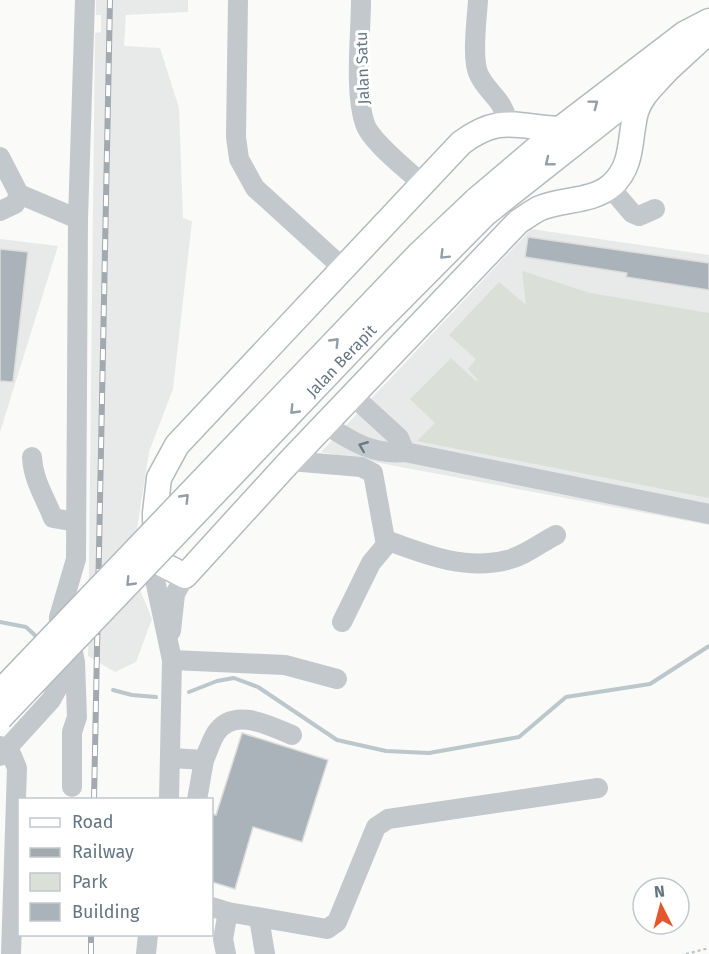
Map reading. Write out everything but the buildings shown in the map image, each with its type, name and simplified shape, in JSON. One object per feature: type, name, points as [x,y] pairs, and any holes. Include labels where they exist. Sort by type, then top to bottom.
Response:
[{"type":"main road","points":[[0,692],[410,264],[480,207],[515,167],[561,129],[684,34],[709,21]]},
{"type":"main road","name":"Jalan Berapit","points":[[0,718],[372,328],[480,207],[595,126],[666,71],[709,32]]},
{"type":"main road","points":[[561,129],[508,123],[482,128],[470,136],[219,399],[177,445],[165,463],[159,478],[155,513],[156,561],[185,576],[290,461],[518,222],[538,209],[587,198],[609,186],[622,173],[629,157],[636,112],[644,95],[666,71]]},
{"type":"main road","points":[[595,126],[613,127],[622,135],[629,157]]},
{"type":"main road","points":[[470,136],[498,135],[511,141],[516,154],[515,167]]},
{"type":"street","points":[[11,954],[6,881],[17,768],[16,761],[2,751],[51,700],[57,689],[59,617],[76,559],[78,219],[85,0]]},
{"type":"street","points":[[238,0],[236,137],[239,159],[255,188],[343,268]]},
{"type":"street","name":"Jalan Satu","points":[[361,0],[360,81],[365,125],[422,184]]},
{"type":"street","points":[[478,0],[476,65],[479,76],[504,106],[508,123]]},
{"type":"street","points":[[0,157],[20,194],[78,219]]},
{"type":"street","points":[[609,186],[632,213],[639,216],[655,209]]},
{"type":"street","points":[[0,211],[15,204],[20,194]]},
{"type":"street","points":[[353,396],[399,438],[405,452]]},
{"type":"street","points":[[326,425],[362,448],[384,453],[405,452],[709,514]]},
{"type":"street","points":[[32,457],[40,493],[48,501],[53,518],[76,522]]},
{"type":"street","points":[[290,461],[361,467],[374,473],[386,545],[371,563],[342,622]]},
{"type":"street","points":[[386,540],[430,557],[461,563],[484,563],[508,560],[556,535]]},
{"type":"street","points":[[156,561],[155,580],[171,652]]},
{"type":"street","points":[[170,798],[171,652],[175,594],[185,576]]},
{"type":"street","points":[[71,644],[75,662],[77,717],[72,732],[72,787]]},
{"type":"street","points":[[171,652],[285,665],[338,679]]},
{"type":"street","points":[[197,798],[204,760],[217,732],[239,719],[258,721],[292,735]]},
{"type":"street","points":[[172,759],[204,760]]},
{"type":"street","points":[[226,954],[220,910],[316,928],[327,928],[337,922],[373,833],[376,827],[388,819],[598,788]]},
{"type":"street","points":[[0,832],[14,817]]},
{"type":"street","points":[[259,918],[265,954]]},
{"type":"street","points":[[146,954],[148,936]]},
{"type":"path","points":[[686,954],[709,948]]},
{"type":"shaded area","points":[[96,0],[188,0],[188,12],[126,15],[124,46],[160,48],[179,108],[183,218],[192,221],[173,389],[149,452],[131,568],[152,619],[136,662],[115,672],[88,656],[95,33],[101,32],[101,15],[96,15]]},
{"type":"shaded area","points":[[531,229],[709,255],[709,525],[321,452]]},
{"type":"shaded area","points":[[0,239],[58,246],[0,432]]},
{"type":"green space","points":[[522,271],[590,293],[709,313],[709,498],[417,441],[435,423],[410,399],[451,358],[476,381],[478,380],[468,369],[476,359],[449,335],[499,282],[526,305]]},
{"type":"waterway","points":[[0,622],[26,627],[39,639]]},
{"type":"waterway","points":[[189,692],[217,681],[234,678],[258,687],[337,740],[386,751],[429,753],[519,737],[566,697],[650,684],[709,646]]},
{"type":"waterway","points":[[113,690],[132,695],[156,697]]},
{"type":"railway","points":[[94,798],[110,0]]},
{"type":"railway","points":[[91,936],[91,954]]}]
